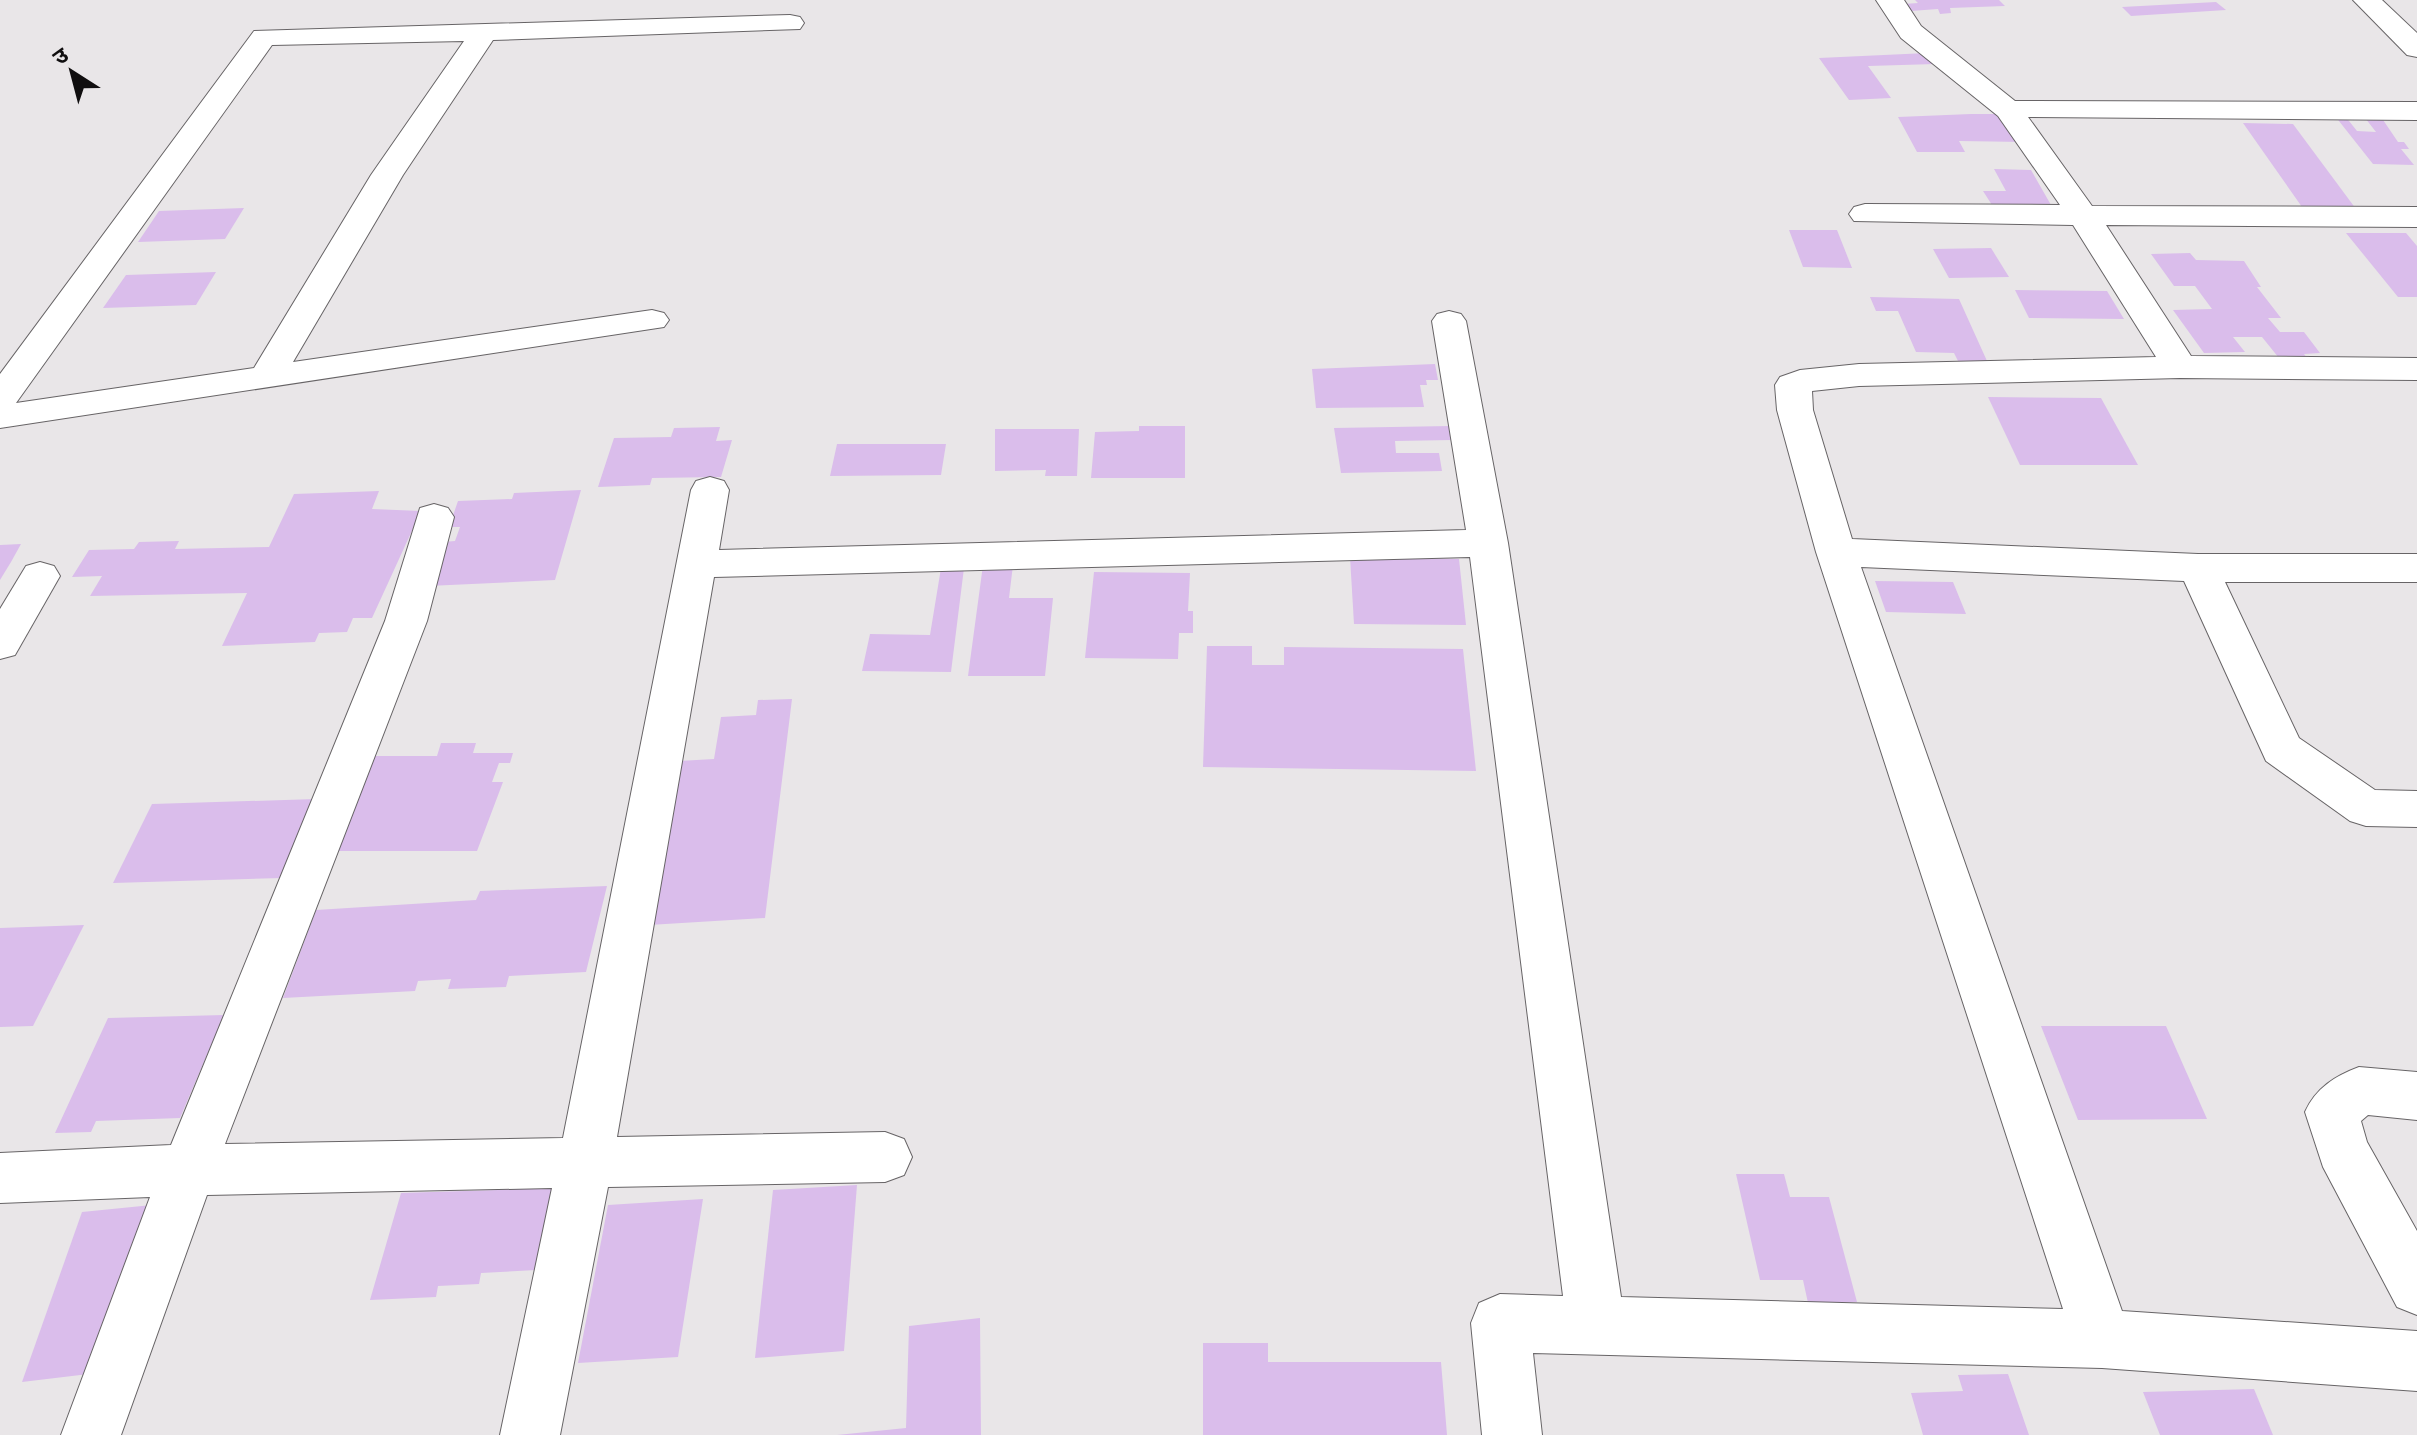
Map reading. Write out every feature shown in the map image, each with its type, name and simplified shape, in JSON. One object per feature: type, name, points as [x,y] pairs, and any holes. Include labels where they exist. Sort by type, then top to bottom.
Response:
[{"type":"street","points":[[1890,0],[1911,32],[2008,110],[2083,215],[2180,367]]},
{"type":"street","points":[[2367,0],[2417,49]]},
{"type":"street","points":[[0,399],[264,37],[790,23]]},
{"type":"street","points":[[266,377],[387,175],[484,32]]},
{"type":"street","points":[[2008,110],[2050,107],[2417,111]]},
{"type":"street","points":[[1865,214],[2417,217]]},
{"type":"street","points":[[0,417],[652,320]]},
{"type":"street","points":[[1449,321],[1488,543],[1596,1328]]},
{"type":"street","points":[[2102,1339],[1836,552],[1795,410],[1793,385],[1800,381],[1859,375],[2180,367],[2417,369]]},
{"type":"street","points":[[530,1435],[585,1163],[710,490]]},
{"type":"street","points":[[91,1435],[188,1170],[406,621],[434,517]]},
{"type":"street","points":[[697,564],[1488,543]]},
{"type":"street","points":[[1836,552],[2198,568],[2417,568]]},
{"type":"street","points":[[2198,568],[2282,749],[2366,808],[2417,809]]},
{"type":"street","points":[[0,644],[40,576]]},
{"type":"street","points":[[2417,1096],[2359,1091],[2332,1112],[2342,1149],[2417,1287]]},
{"type":"street","points":[[0,1178],[188,1170],[885,1157]]},
{"type":"street","points":[[1512,1435],[1500,1323],[1596,1328],[2102,1339],[2417,1361]]},
{"type":"building","points":[[1915,0],[1999,0],[2005,6],[1950,8],[1951,13],[1940,14],[1938,9],[1911,11],[1904,4],[1918,3]]},
{"type":"building","points":[[2216,2],[2226,10],[2131,16],[2122,7]]},
{"type":"building","points":[[1927,53],[1935,64],[1868,66],[1891,98],[1849,100],[1819,58]]},
{"type":"building","points":[[2007,114],[2024,142],[1959,141],[1965,152],[1917,152],[1898,117]]},
{"type":"building","points":[[2362,114],[2379,114],[2398,142],[2404,142],[2409,149],[2401,149],[2414,165],[2373,164],[2335,116],[2345,116],[2357,131],[2376,132]]},
{"type":"building","points":[[2243,123],[2293,124],[2356,209],[2302,207]]},
{"type":"building","points":[[1994,169],[2031,170],[2051,205],[1992,205],[1983,191],[2006,191]]},
{"type":"building","points":[[244,208],[225,239],[138,242],[159,211]]},
{"type":"building","points":[[1789,230],[1837,230],[1852,268],[1803,267]]},
{"type":"building","points":[[2346,233],[2406,233],[2417,246],[2417,297],[2398,297]]},
{"type":"building","points":[[1991,248],[2009,277],[1949,278],[1933,249]]},
{"type":"building","points":[[2190,253],[2196,260],[2244,261],[2261,287],[2257,287],[2281,318],[2268,318],[2280,332],[2304,332],[2320,353],[2304,354],[2311,363],[2283,363],[2262,337],[2233,337],[2245,352],[2204,353],[2173,310],[2212,309],[2195,286],[2174,286],[2151,254]]},
{"type":"building","points":[[216,272],[196,305],[103,308],[126,275]]},
{"type":"building","points":[[2015,290],[2107,291],[2124,319],[2029,318]]},
{"type":"building","points":[[1870,297],[1959,299],[1987,361],[1958,361],[1954,353],[1916,352],[1898,311],[1876,311]]},
{"type":"building","points":[[1435,364],[1438,380],[1426,380],[1427,385],[1420,385],[1424,407],[1316,408],[1312,369]]},
{"type":"building","points":[[1988,397],[2101,398],[2138,465],[2020,465]]},
{"type":"building","points":[[1139,426],[1185,426],[1185,478],[1091,478],[1095,432],[1139,431]]},
{"type":"building","points":[[1450,426],[1452,440],[1395,441],[1396,453],[1439,453],[1442,471],[1341,473],[1334,428]]},
{"type":"building","points":[[720,427],[716,441],[732,440],[721,477],[652,478],[650,485],[598,487],[614,438],[671,437],[674,428]]},
{"type":"building","points":[[995,429],[1079,429],[1077,476],[1045,476],[1046,470],[995,471]]},
{"type":"building","points":[[837,444],[946,444],[941,475],[830,476]]},
{"type":"building","points":[[581,490],[555,580],[428,586],[443,542],[455,541],[460,527],[449,527],[458,501],[512,499],[514,493]]},
{"type":"building","points":[[379,491],[372,509],[421,511],[372,618],[353,618],[347,632],[319,633],[315,642],[222,646],[247,593],[90,596],[102,576],[72,577],[89,550],[134,549],[139,542],[179,541],[175,549],[269,547],[294,494]]},
{"type":"building","points":[[21,544],[11,562],[0,580],[0,545]]},
{"type":"building","points":[[1350,557],[1459,559],[1466,625],[1354,624]]},
{"type":"building","points":[[983,565],[1013,565],[1009,598],[1053,598],[1045,676],[968,676]]},
{"type":"building","points":[[941,568],[964,568],[951,672],[862,671],[870,634],[930,635]]},
{"type":"building","points":[[1094,572],[1190,573],[1188,611],[1193,611],[1193,633],[1179,633],[1178,659],[1085,658]]},
{"type":"building","points":[[1875,581],[1953,582],[1966,614],[1886,612]]},
{"type":"building","points":[[1207,646],[1252,646],[1252,665],[1284,665],[1284,647],[1463,649],[1476,771],[1203,767]]},
{"type":"building","points":[[792,699],[765,918],[649,925],[679,761],[714,759],[721,717],[756,715],[758,700]]},
{"type":"building","points":[[441,743],[476,743],[473,753],[513,753],[510,763],[499,763],[492,782],[503,782],[477,851],[337,851],[375,756],[437,756]]},
{"type":"building","points":[[316,799],[282,878],[113,883],[152,804]]},
{"type":"building","points":[[607,886],[586,972],[509,976],[506,987],[448,989],[451,979],[418,981],[415,991],[283,998],[316,910],[476,900],[480,891]]},
{"type":"building","points":[[84,925],[33,1026],[0,1027],[0,928]]},
{"type":"building","points":[[224,1015],[180,1118],[96,1121],[91,1132],[55,1133],[108,1018]]},
{"type":"building","points":[[2041,1026],[2166,1026],[2207,1119],[2078,1120]]},
{"type":"building","points":[[577,1170],[555,1269],[481,1273],[479,1284],[438,1286],[436,1297],[370,1300],[401,1193],[497,1190],[500,1175]]},
{"type":"building","points":[[1736,1174],[1784,1174],[1790,1197],[1829,1197],[1857,1302],[1808,1303],[1803,1280],[1760,1280]]},
{"type":"building","points":[[857,1185],[844,1351],[755,1358],[773,1190]]},
{"type":"building","points":[[703,1199],[678,1357],[578,1363],[608,1205]]},
{"type":"building","points":[[152,1205],[97,1373],[22,1382],[82,1212]]},
{"type":"building","points":[[980,1318],[981,1435],[837,1435],[906,1428],[909,1326]]},
{"type":"building","points":[[1203,1343],[1268,1343],[1268,1362],[1441,1362],[1447,1435],[1203,1435]]},
{"type":"building","points":[[2008,1374],[2029,1435],[1923,1435],[1911,1393],[1963,1391],[1958,1375]]},
{"type":"building","points":[[2254,1389],[2273,1435],[2160,1435],[2143,1392]]}]
